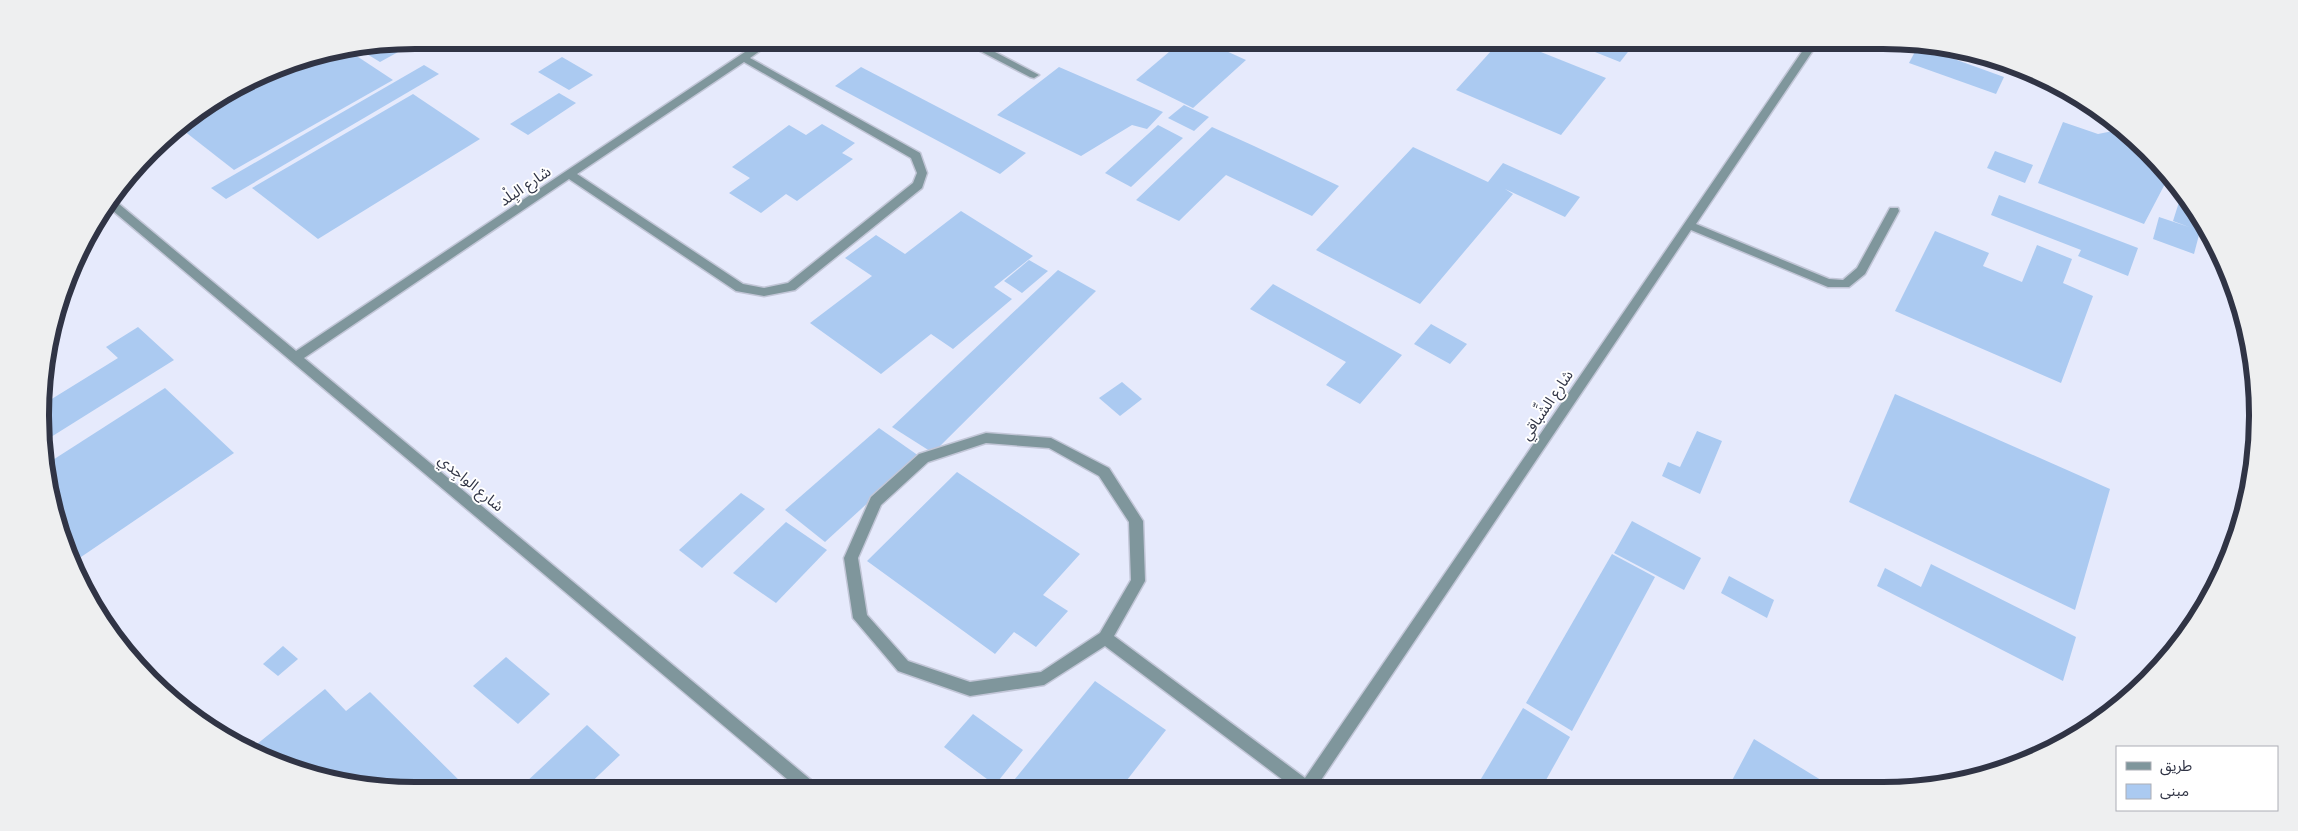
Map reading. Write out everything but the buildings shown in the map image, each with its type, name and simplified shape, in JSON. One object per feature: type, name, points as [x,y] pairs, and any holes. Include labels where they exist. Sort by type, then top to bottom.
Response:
[{"type":"street","name":"شارع البِلْد","points":[[296,357],[757,49]]},
{"type":"street","points":[[982,49],[1034,75]]},
{"type":"street","name":"شارع الشِّباقي","points":[[1311,782],[1809,49]]},
{"type":"street","points":[[569,174],[740,288],[764,292],[791,287],[918,185],[922,173],[916,156],[744,58]]},
{"type":"street","name":"شارع الواجِدي","points":[[114,207],[296,357],[802,782]]},
{"type":"street","points":[[1689,225],[1828,283],[1845,284],[1860,271],[1894,211]]},
{"type":"street","points":[[986,438],[1051,443],[1104,472],[1136,521],[1138,581],[1105,638],[1044,678],[970,689],[903,666],[860,618],[851,558],[876,500],[924,458],[986,438]]},
{"type":"street","points":[[1105,638],[1297,782]]}]
